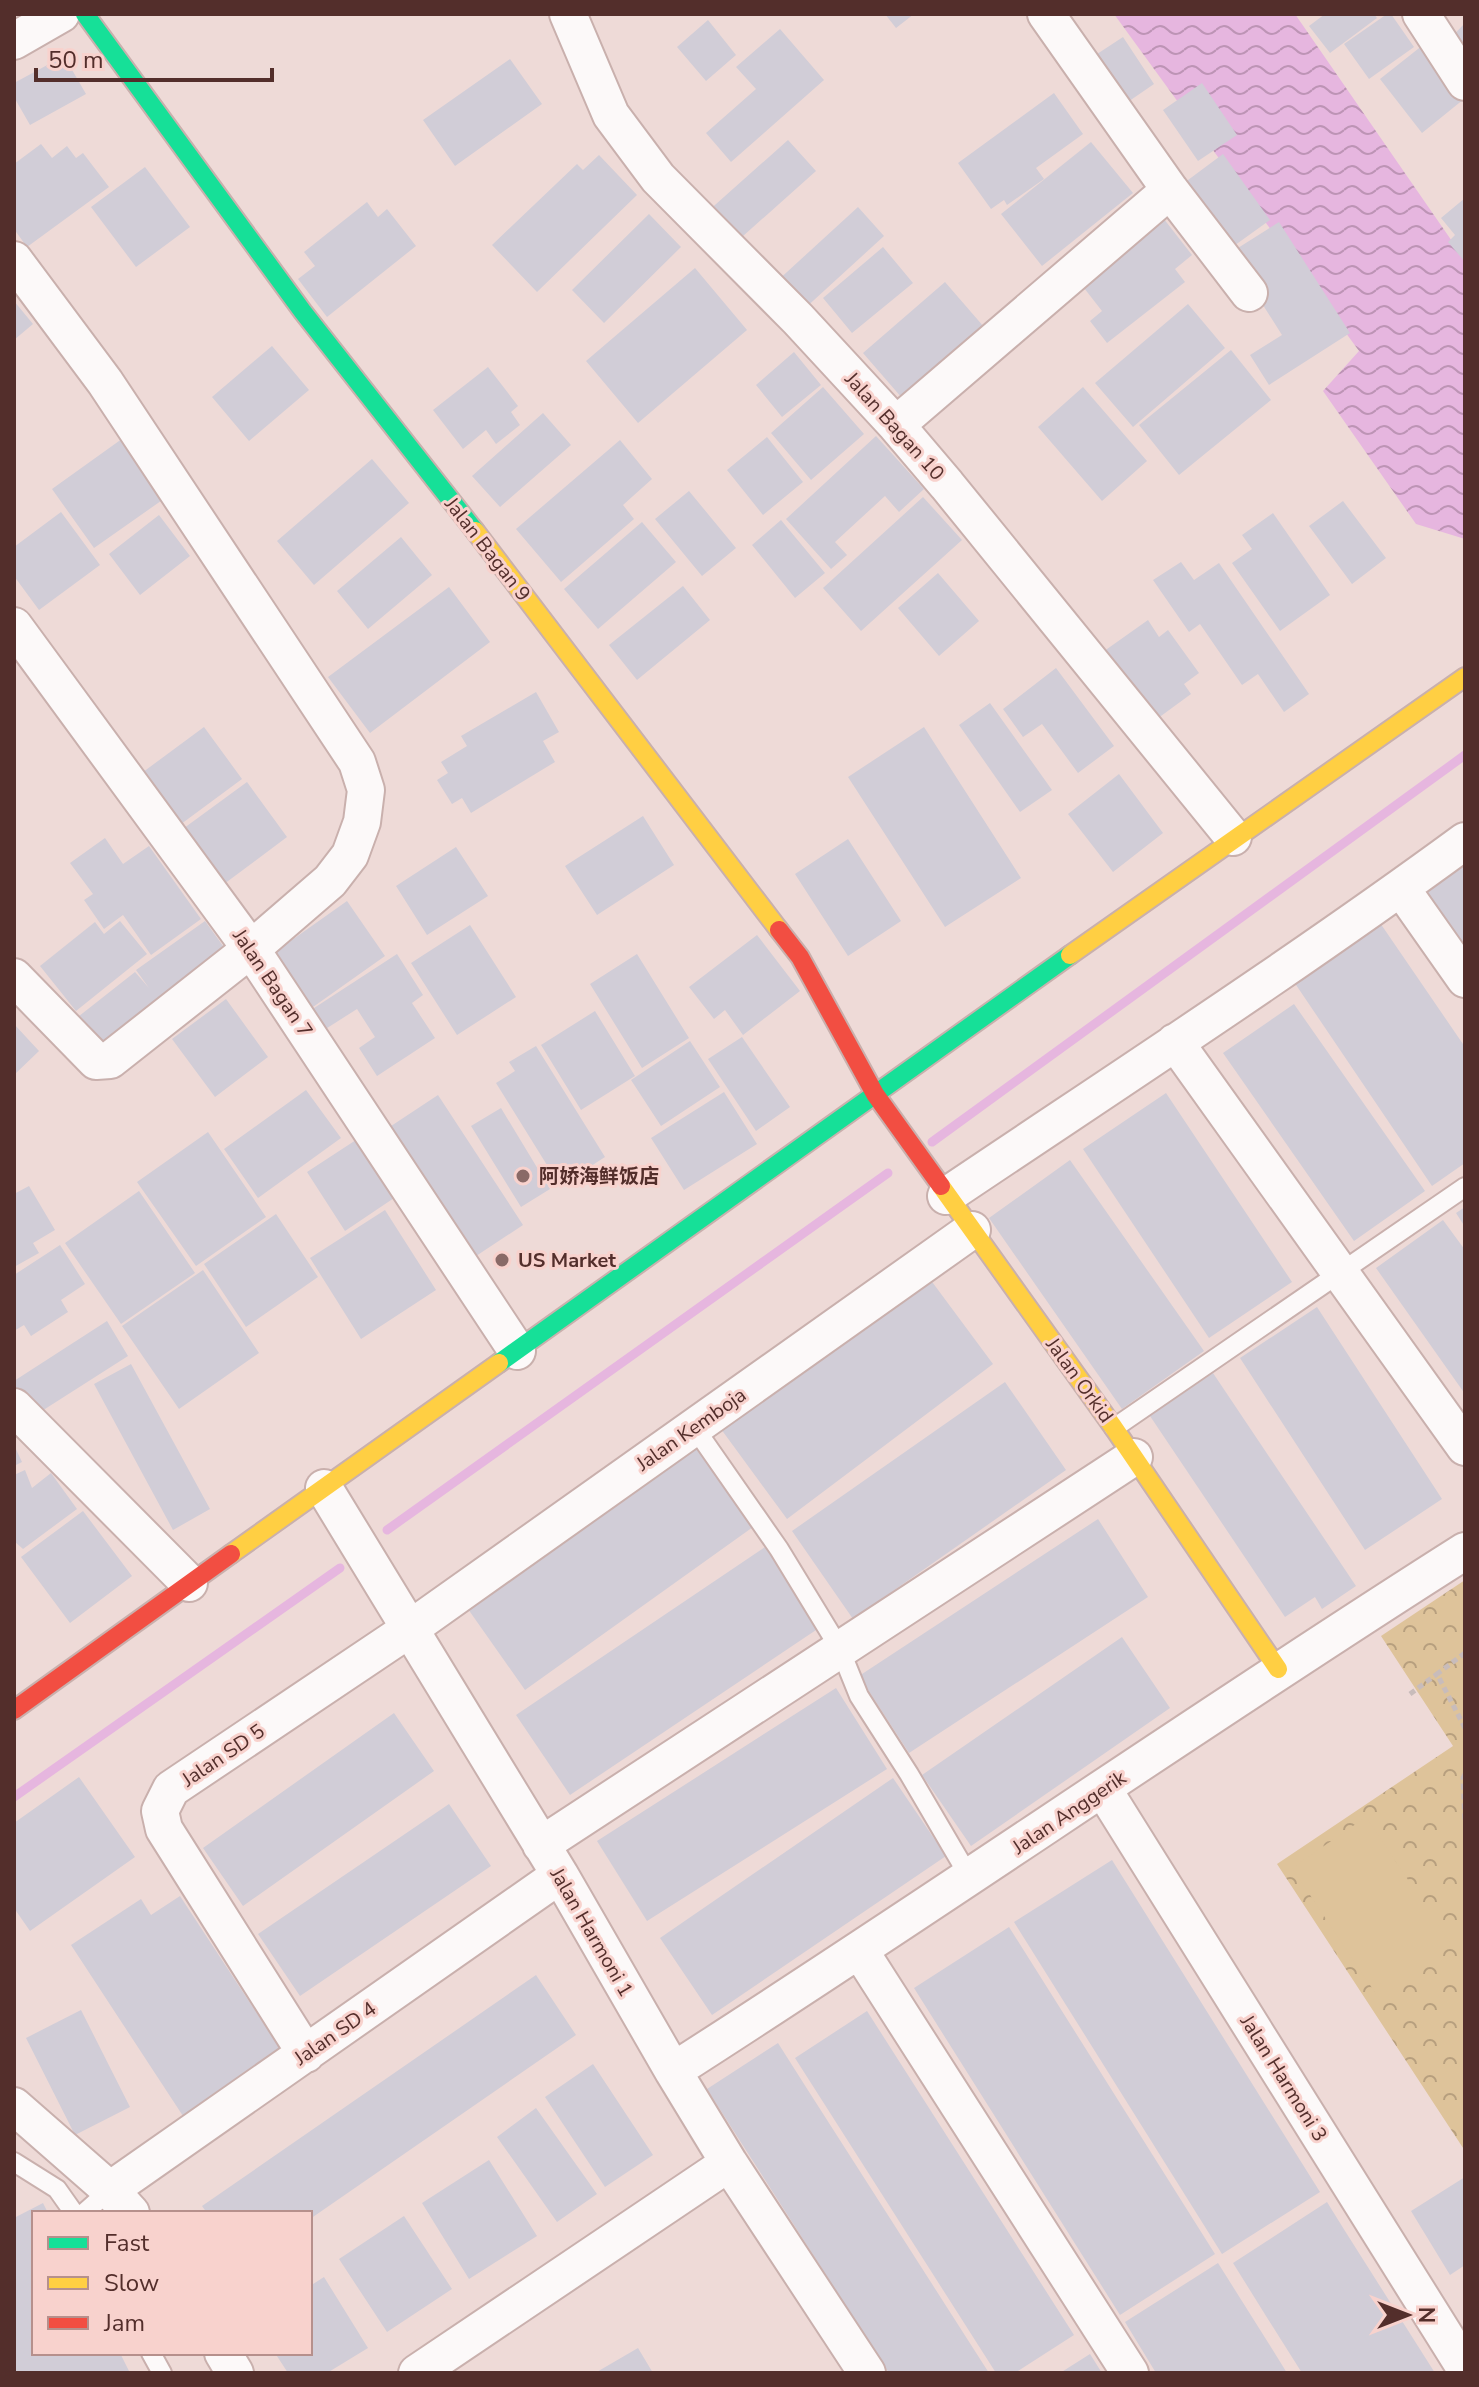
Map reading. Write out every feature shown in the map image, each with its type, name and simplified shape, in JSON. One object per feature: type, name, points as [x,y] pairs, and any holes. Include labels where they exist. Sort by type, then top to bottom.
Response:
[{"type":"street","points":[[14,41],[61,14]]},
{"type":"street","name":"Jalan Bagan 9","points":[[85,14],[303,312],[477,533],[800,957],[875,1094]]},
{"type":"street","name":"Jalan Bagan 10","points":[[568,14],[611,115],[658,178],[798,319],[896,425],[1233,837]]},
{"type":"street","points":[[1046,14],[1170,190],[1249,293]]},
{"type":"street","points":[[1421,14],[1465,82]]},
{"type":"street","points":[[896,425],[1170,190]]},
{"type":"street","points":[[14,260],[122,408],[357,762],[366,790],[362,822],[350,855],[330,881],[251,949],[110,1060],[96,1061],[14,977]]},
{"type":"street","name":"Jalan Bagan 7","points":[[14,626],[251,949],[517,1351]]},
{"type":"street","points":[[14,1710],[1233,837],[1465,677]]},
{"type":"street","points":[[946,1196],[1401,888],[1465,841]]},
{"type":"street","points":[[1401,888],[1465,979]]},
{"type":"street","points":[[1175,1042],[1465,1447]]},
{"type":"street","name":"Jalan Orkid","points":[[875,1094],[1124,1442],[1278,1669]]},
{"type":"street","name":"Jalan Kemboja","points":[[411,1628],[972,1230]]},
{"type":"street","points":[[14,1407],[189,1583]]},
{"type":"street","points":[[541,1845],[840,1649],[1124,1442]]},
{"type":"street","name":"Jalan Harmoni 1","points":[[324,1488],[560,1875],[729,2163],[867,2373]]},
{"type":"street","name":"Jalan Anggerik","points":[[673,2071],[970,1878],[1278,1669],[1465,1551]]},
{"type":"street","name":"Jalan SD 5","points":[[306,2054],[164,1829],[160,1811],[171,1789],[411,1628]]},
{"type":"street","name":"Jalan Harmoni 3","points":[[1103,1789],[1465,2368]]},
{"type":"street","name":"Jalan SD 4","points":[[108,2205],[306,2054],[560,1875]]},
{"type":"street","points":[[860,1951],[1130,2373]]},
{"type":"street","points":[[14,2106],[108,2205]]},
{"type":"street","points":[[417,2373],[729,2163]]},
{"type":"street","points":[[224,2355],[235,2373]]},
{"type":"lane","points":[[1124,1442],[1340,1273],[1465,1187]]},
{"type":"lane","points":[[694,1427],[779,1549],[840,1649],[859,1696],[970,1878]]},
{"type":"lane","points":[[14,2162],[57,2189],[73,2211]]},
{"type":"lane","points":[[152,2355],[162,2373]]},
{"type":"path","points":[[1410,1694],[1465,1653]]},
{"type":"path","points":[[1437,1674],[1465,1728]]},
{"type":"path","points":[[1465,1774],[1465,1822]]},
{"type":"green space","points":[[1465,1580],[1465,2151],[1277,1864],[1453,1746],[1381,1636]]},
{"type":"green space","points":[[1366,1817],[1451,1944],[1376,1994],[1292,1868]]},
{"type":"water","points":[[1114,14],[1295,14],[1465,260],[1465,539],[1416,524],[1323,391],[1359,351]]},
{"type":"building","points":[[885,14],[914,14],[896,28]]},
{"type":"building","points":[[1325,14],[1374,14],[1377,18],[1330,53],[1309,26]]},
{"type":"building","points":[[1391,14],[1414,47],[1369,79],[1344,44]]},
{"type":"building","points":[[708,20],[736,55],[706,81],[677,47]]},
{"type":"building","points":[[1465,23],[1465,69],[1442,47]]},
{"type":"building","points":[[780,29],[824,80],[731,162],[706,133],[756,89],[736,67]]},
{"type":"building","points":[[1123,37],[1154,84],[1122,106],[1091,58]]},
{"type":"building","points":[[1423,45],[1464,99],[1422,133],[1380,79]]},
{"type":"building","points":[[64,56],[86,94],[30,125],[14,97],[14,83]]},
{"type":"building","points":[[510,59],[542,104],[455,166],[423,120]]},
{"type":"building","points":[[1202,83],[1237,135],[1198,161],[1163,110]]},
{"type":"building","points":[[1054,93],[1083,134],[1036,168],[1044,179],[1007,205],[1004,200],[991,209],[958,163]]},
{"type":"building","points":[[788,140],[816,171],[733,245],[706,213]]},
{"type":"building","points":[[1091,142],[1133,193],[1042,266],[1001,214]]},
{"type":"building","points":[[41,144],[52,158],[67,146],[76,158],[83,153],[109,187],[27,247],[14,229],[14,164]]},
{"type":"building","points":[[1223,154],[1270,220],[1231,248],[1184,183]]},
{"type":"building","points":[[599,155],[637,195],[537,292],[492,245],[577,164],[583,170]]},
{"type":"building","points":[[145,167],[190,227],[136,267],[91,207]]},
{"type":"building","points":[[1465,198],[1465,262],[1448,242],[1455,235],[1441,218]]},
{"type":"building","points":[[367,202],[378,217],[387,209],[416,246],[327,317],[298,279],[315,266],[304,252]]},
{"type":"building","points":[[858,207],[884,236],[802,311],[775,283]]},
{"type":"building","points":[[649,214],[681,247],[604,323],[572,290]]},
{"type":"building","points":[[1160,214],[1192,255],[1175,269],[1185,282],[1107,343],[1090,321],[1102,311],[1077,279]]},
{"type":"building","points":[[1279,222],[1350,333],[1269,385],[1250,355],[1282,335],[1230,253]]},
{"type":"building","points":[[883,247],[913,283],[852,333],[823,298]]},
{"type":"building","points":[[695,268],[747,330],[638,423],[586,361]]},
{"type":"building","points":[[945,282],[984,327],[902,398],[863,353]]},
{"type":"building","points":[[14,301],[33,324],[14,340]]},
{"type":"building","points":[[1188,304],[1225,348],[1133,427],[1095,383]]},
{"type":"building","points":[[272,346],[309,390],[249,441],[212,397]]},
{"type":"building","points":[[1231,350],[1271,400],[1179,475],[1139,425]]},
{"type":"building","points":[[794,352],[821,385],[782,417],[756,385]]},
{"type":"building","points":[[488,367],[518,406],[511,412],[520,425],[496,444],[486,430],[463,449],[433,410]]},
{"type":"building","points":[[823,387],[864,434],[811,480],[771,433]]},
{"type":"building","points":[[1083,387],[1147,461],[1102,501],[1038,427]]},
{"type":"building","points":[[543,413],[571,445],[500,507],[472,476]]},
{"type":"building","points":[[126,436],[168,496],[94,548],[52,489]]},
{"type":"building","points":[[876,436],[924,489],[899,512],[885,496],[835,542],[847,555],[831,569],[786,519]]},
{"type":"building","points":[[767,437],[803,482],[763,515],[727,470]]},
{"type":"building","points":[[620,440],[652,479],[623,505],[634,519],[561,582],[516,529]]},
{"type":"building","points":[[372,459],[409,503],[314,585],[277,541]]},
{"type":"building","points":[[689,491],[736,548],[702,576],[655,519]]},
{"type":"building","points":[[923,497],[962,540],[861,631],[823,588]]},
{"type":"building","points":[[1343,501],[1386,558],[1352,584],[1309,526]]},
{"type":"building","points":[[61,512],[100,565],[39,610],[14,576],[14,547]]},
{"type":"building","points":[[1273,513],[1330,595],[1280,631],[1232,563],[1252,549],[1242,535]]},
{"type":"building","points":[[159,515],[190,556],[140,595],[109,554]]},
{"type":"building","points":[[781,520],[825,573],[795,598],[752,545]]},
{"type":"building","points":[[642,522],[676,562],[598,629],[564,589]]},
{"type":"building","points":[[401,537],[432,575],[368,629],[337,591]]},
{"type":"building","points":[[1181,562],[1194,580],[1219,563],[1309,694],[1284,712],[1258,674],[1242,685],[1200,624],[1189,632],[1153,580]]},
{"type":"building","points":[[938,573],[979,621],[939,656],[898,608]]},
{"type":"building","points":[[683,586],[710,620],[637,680],[609,645]]},
{"type":"building","points":[[449,587],[490,642],[370,733],[328,677]]},
{"type":"building","points":[[1148,620],[1159,637],[1168,630],[1199,673],[1184,684],[1191,694],[1150,724],[1100,654]]},
{"type":"building","points":[[1056,668],[1114,746],[1078,773],[1042,724],[1023,737],[1003,709]]},
{"type":"building","points":[[536,692],[559,732],[543,741],[555,762],[471,813],[462,798],[452,804],[437,780],[448,773],[441,762],[467,746],[461,736]]},
{"type":"building","points":[[990,703],[1052,790],[1020,812],[959,725]]},
{"type":"building","points":[[204,727],[242,779],[173,830],[135,778]]},
{"type":"building","points":[[924,727],[1021,878],[945,927],[848,777]]},
{"type":"building","points":[[1119,774],[1163,833],[1113,872],[1068,814]]},
{"type":"building","points":[[247,782],[287,837],[220,887],[180,831]]},
{"type":"building","points":[[643,816],[674,865],[597,915],[565,866]]},
{"type":"building","points":[[105,838],[123,864],[149,846],[201,919],[151,955],[123,915],[104,929],[84,900],[93,894],[70,863]]},
{"type":"building","points":[[848,839],[901,921],[848,956],[795,874]]},
{"type":"building","points":[[456,847],[488,896],[427,935],[396,886]]},
{"type":"building","points":[[1465,859],[1465,947],[1424,889]]},
{"type":"building","points":[[347,901],[385,956],[313,1007],[275,952]]},
{"type":"building","points":[[1376,917],[1465,1047],[1465,1163],[1432,1186],[1290,976]]},
{"type":"building","points":[[120,921],[147,954],[76,1011],[40,966],[95,922],[104,934]]},
{"type":"building","points":[[205,921],[226,950],[156,1000],[161,1006],[95,1058],[69,1024],[135,972],[149,988],[136,970]]},
{"type":"building","points":[[470,925],[516,997],[457,1035],[411,963]]},
{"type":"building","points":[[757,935],[800,991],[743,1035],[725,1010],[714,1019],[689,987]]},
{"type":"building","points":[[397,954],[423,995],[412,1003],[435,1038],[377,1076],[359,1048],[375,1037],[357,1009],[324,1030],[311,1010]]},
{"type":"building","points":[[637,954],[689,1038],[642,1068],[590,984]]},
{"type":"building","points":[[226,999],[268,1057],[215,1097],[172,1039]]},
{"type":"building","points":[[1294,1004],[1425,1191],[1354,1241],[1223,1053]]},
{"type":"building","points":[[595,1011],[635,1076],[581,1110],[541,1045]]},
{"type":"building","points":[[14,1024],[39,1051],[14,1075]]},
{"type":"building","points":[[742,1037],[790,1107],[756,1131],[708,1059]]},
{"type":"building","points":[[690,1041],[720,1087],[661,1126],[631,1080]]},
{"type":"building","points":[[536,1046],[605,1157],[560,1186],[496,1083],[515,1071],[509,1062]]},
{"type":"building","points":[[306,1090],[341,1138],[258,1198],[224,1149]]},
{"type":"building","points":[[724,1092],[757,1144],[684,1190],[651,1138]]},
{"type":"building","points":[[1166,1093],[1292,1282],[1209,1338],[1083,1149]]},
{"type":"building","points":[[438,1095],[523,1225],[464,1264],[379,1134]]},
{"type":"building","points":[[501,1108],[550,1189],[521,1207],[471,1126]]},
{"type":"building","points":[[208,1132],[266,1217],[196,1266],[137,1182]]},
{"type":"building","points":[[359,1138],[397,1196],[345,1231],[307,1172]]},
{"type":"building","points":[[1070,1160],[1204,1351],[1122,1409],[989,1218]]},
{"type":"building","points":[[29,1186],[55,1230],[33,1243],[39,1253],[14,1267],[14,1194]]},
{"type":"building","points":[[139,1191],[195,1273],[121,1324],[65,1243]]},
{"type":"building","points":[[1465,1207],[1465,1227],[1456,1213]]},
{"type":"building","points":[[385,1210],[436,1290],[361,1339],[310,1258]]},
{"type":"building","points":[[276,1214],[318,1277],[246,1327],[204,1264]]},
{"type":"building","points":[[1443,1220],[1465,1250],[1465,1394],[1376,1268]]},
{"type":"building","points":[[60,1245],[85,1284],[61,1300],[68,1312],[31,1336],[24,1325],[14,1331],[14,1275]]},
{"type":"building","points":[[203,1270],[259,1353],[179,1409],[122,1326]]},
{"type":"building","points":[[927,1275],[993,1364],[787,1519],[721,1429]]},
{"type":"building","points":[[1317,1307],[1442,1499],[1365,1550],[1240,1358]]},
{"type":"building","points":[[107,1321],[128,1356],[34,1416],[14,1381]]},
{"type":"building","points":[[131,1364],[210,1509],[173,1530],[94,1384]]},
{"type":"building","points":[[1213,1373],[1356,1586],[1322,1609],[1315,1597],[1285,1617],[1150,1416]]},
{"type":"building","points":[[1005,1382],[1066,1470],[853,1619],[792,1531]]},
{"type":"building","points":[[14,1445],[22,1462],[14,1466]]},
{"type":"building","points":[[696,1446],[753,1527],[525,1690],[468,1609]]},
{"type":"building","points":[[25,1470],[32,1488],[51,1473],[77,1509],[23,1549],[14,1541],[14,1475]]},
{"type":"building","points":[[83,1511],[132,1576],[70,1623],[21,1557]]},
{"type":"building","points":[[1098,1519],[1148,1597],[909,1753],[859,1676]]},
{"type":"building","points":[[771,1543],[825,1624],[570,1795],[516,1715]]},
{"type":"building","points":[[1122,1637],[1170,1708],[971,1846],[922,1775]]},
{"type":"building","points":[[836,1688],[887,1769],[647,1921],[597,1841]]},
{"type":"building","points":[[394,1713],[434,1771],[243,1906],[203,1848]]},
{"type":"building","points":[[79,1777],[135,1857],[30,1931],[14,1908],[14,1823]]},
{"type":"building","points":[[893,1778],[946,1856],[712,2015],[660,1938]]},
{"type":"building","points":[[449,1804],[491,1866],[300,1996],[258,1934]]},
{"type":"building","points":[[1112,1860],[1320,2192],[1222,2254],[1014,1922]]},
{"type":"building","points":[[180,1896],[281,2050],[183,2116],[71,1945],[141,1899],[151,1915]]},
{"type":"building","points":[[1009,1927],[1215,2254],[1120,2315],[914,1988]]},
{"type":"building","points":[[536,1975],[576,2035],[312,2218],[312,2211],[206,2211],[202,2206]]},
{"type":"building","points":[[81,2010],[130,2107],[75,2135],[26,2038]]},
{"type":"building","points":[[867,2011],[1074,2335],[1015,2373],[996,2373],[795,2058]]},
{"type":"building","points":[[778,2043],[989,2373],[889,2373],[733,2130],[707,2089]]},
{"type":"building","points":[[593,2064],[653,2155],[605,2187],[545,2097]]},
{"type":"building","points":[[536,2108],[597,2194],[557,2222],[497,2137]]},
{"type":"building","points":[[489,2160],[537,2236],[469,2279],[422,2203]]},
{"type":"building","points":[[1465,2177],[1465,2265],[1450,2275],[1411,2211]]},
{"type":"building","points":[[1327,2202],[1435,2373],[1302,2373],[1266,2316],[1233,2263]]},
{"type":"building","points":[[43,2203],[47,2211],[32,2211],[32,2355],[121,2355],[130,2373],[14,2373],[14,2218]]},
{"type":"building","points":[[404,2216],[452,2289],[387,2332],[339,2259]]},
{"type":"building","points":[[1218,2263],[1287,2373],[1156,2373],[1125,2322]]},
{"type":"building","points":[[324,2277],[368,2348],[327,2373],[288,2373],[276,2355],[312,2355],[312,2285]]},
{"type":"building","points":[[638,2348],[653,2373],[595,2373]]},
{"type":"building","points":[[1090,2354],[1102,2373],[1060,2373]]},
{"type":"waterway","points":[[932,1142],[1465,755]]},
{"type":"waterway","points":[[387,1530],[888,1173]]},
{"type":"waterway","points":[[14,1797],[340,1568]]},
{"type":"traffic: fast","points":[[85,14],[303,312],[475,531]]},
{"type":"traffic: fast","points":[[499,1363],[1070,955]]},
{"type":"traffic: slow","points":[[475,531],[779,930]]},
{"type":"traffic: slow","points":[[1070,955],[1465,677]]},
{"type":"traffic: slow","points":[[941,1186],[1114,1428],[1278,1669]]},
{"type":"traffic: slow","points":[[231,1554],[499,1363]]},
{"type":"traffic: jam","points":[[779,930],[800,957],[875,1094],[941,1186]]},
{"type":"traffic: jam","points":[[14,1710],[231,1554]]},
{"type":"place","name":"阿娇海鲜饭店","points":[[523,1176]]},
{"type":"place","name":"US Market","points":[[502,1260]]}]
